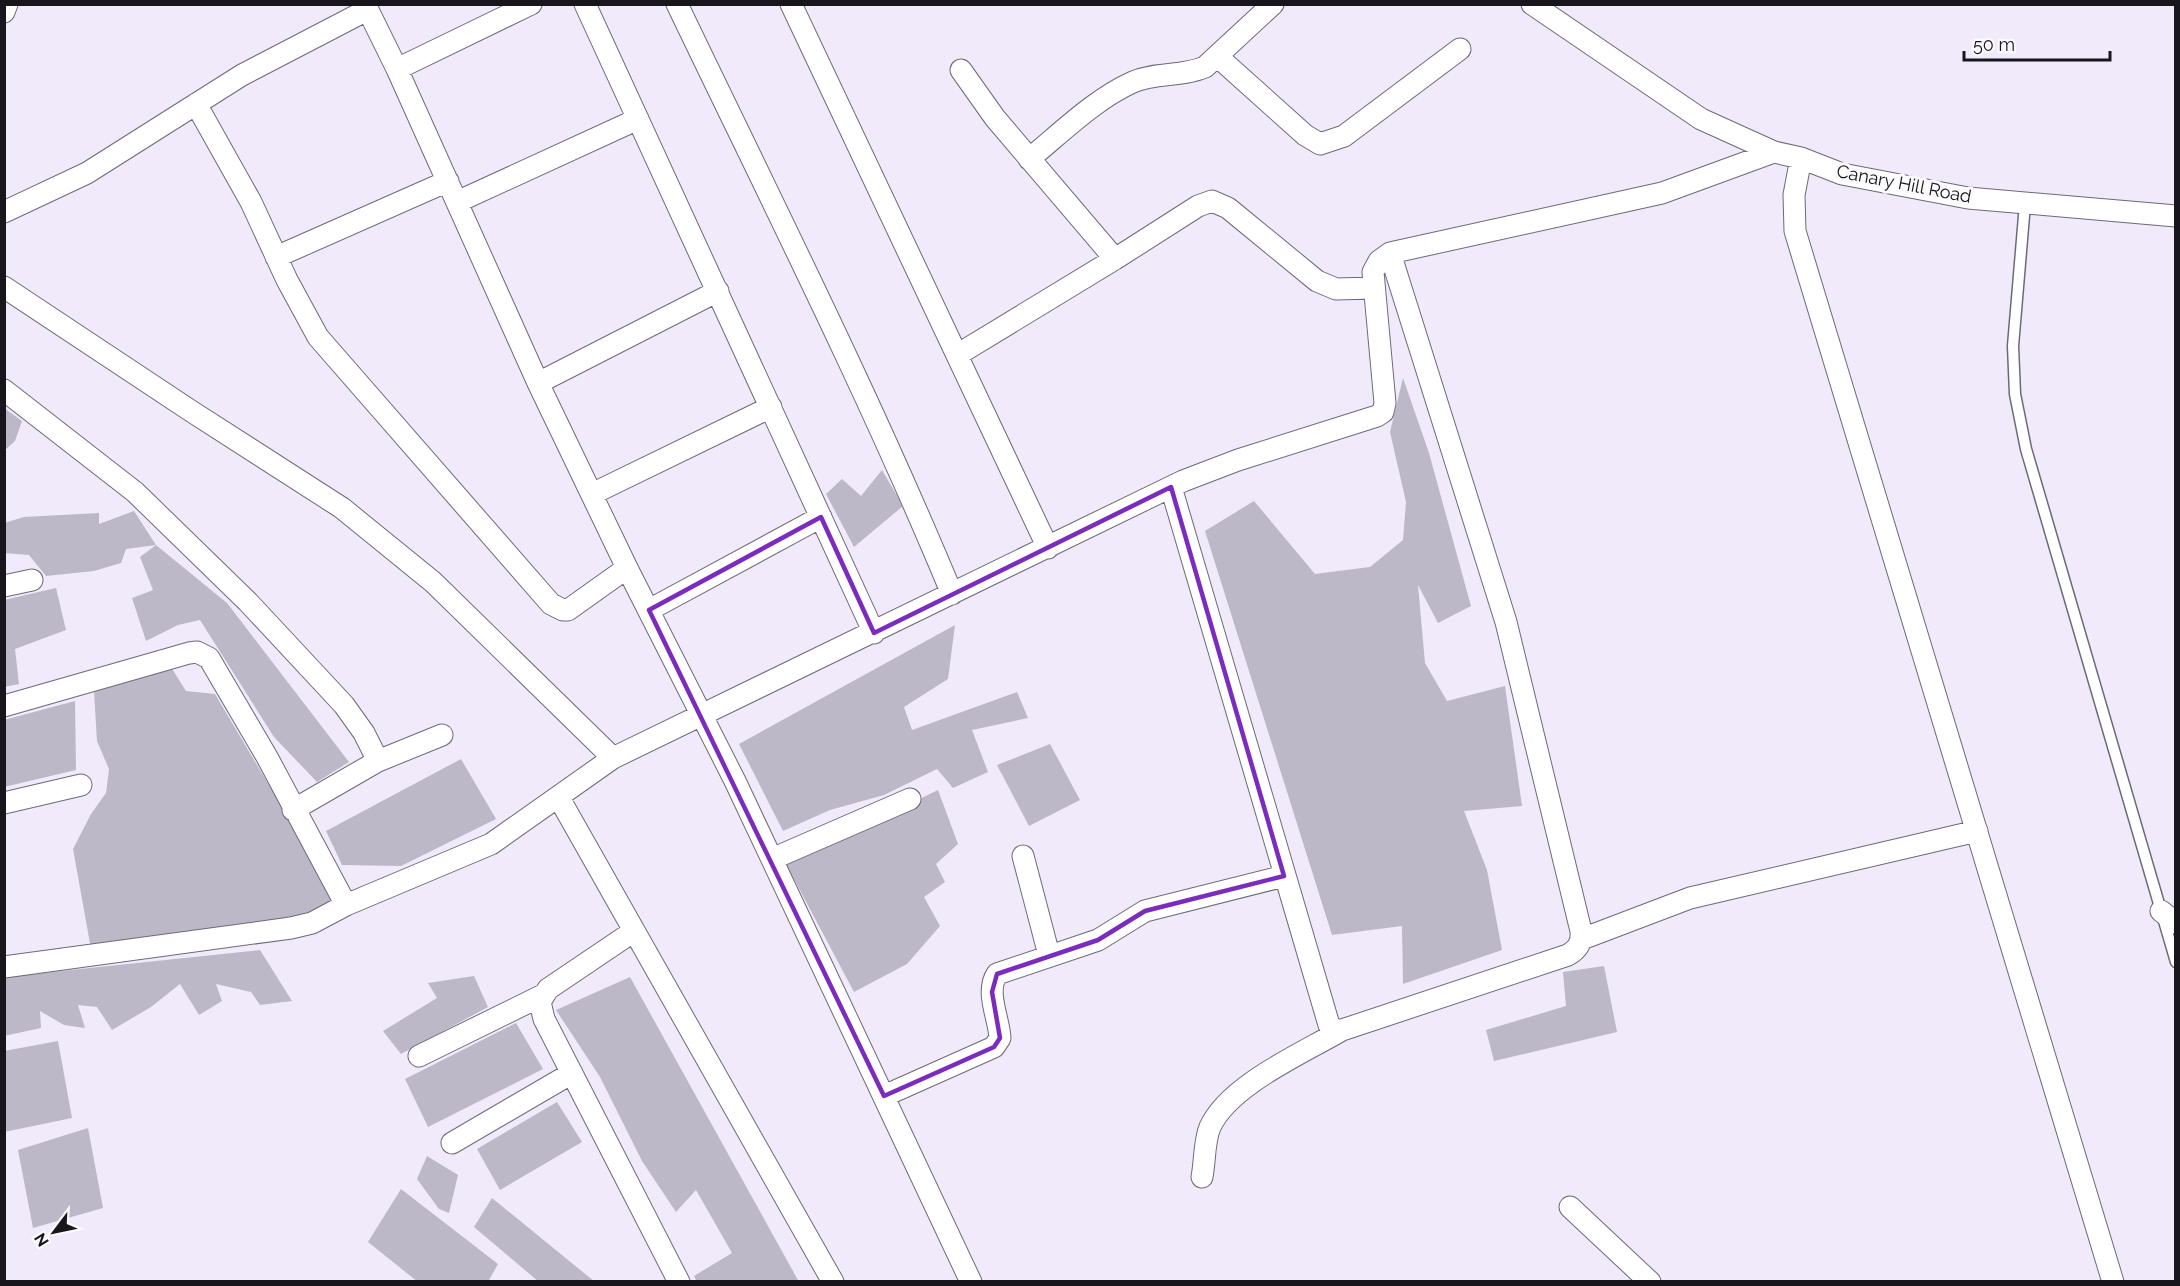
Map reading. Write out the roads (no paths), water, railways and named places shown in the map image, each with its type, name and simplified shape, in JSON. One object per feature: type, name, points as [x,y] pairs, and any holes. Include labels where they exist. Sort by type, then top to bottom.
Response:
[{"type":"street","points":[[4,12],[7,4]]},
{"type":"street","points":[[397,69],[531,4]]},
{"type":"street","points":[[585,4],[874,633]]},
{"type":"street","points":[[677,4],[857,375],[900,468],[952,594]]},
{"type":"street","points":[[791,4],[1048,548]]},
{"type":"street","points":[[1029,159],[1112,94],[1156,76],[1192,73],[1218,57],[1274,4]]},
{"type":"street","name":"Canary Hill Road","points":[[1532,4],[1701,119],[1774,152],[1801,158],[1842,174],[1968,198],[2175,216]]},
{"type":"street","points":[[4,212],[87,173],[242,75],[366,8],[397,69],[538,383],[627,568],[703,714],[971,1281]]},
{"type":"street","points":[[1218,57],[1305,135],[1320,144],[1344,136],[1460,50]]},
{"type":"street","points":[[961,70],[995,118],[1115,259]]},
{"type":"street","points":[[196,104],[251,202],[276,257],[318,337],[551,603],[563,610],[568,609],[627,568]]},
{"type":"street","points":[[457,202],[638,119]]},
{"type":"street","points":[[4,967],[291,928],[312,923],[346,906],[491,844],[614,758],[1171,487],[1238,460],[1373,418],[1383,412],[1386,403],[1372,288],[1373,272],[1379,261],[1390,253],[1404,248],[1662,193],[1774,152]]},
{"type":"street","points":[[1801,158],[1794,195],[1795,231],[1854,434],[2113,1281]]},
{"type":"street","points":[[276,257],[447,181]]},
{"type":"street","points":[[957,355],[1198,206],[1212,201],[1228,208],[1317,281],[1336,289],[1372,288]]},
{"type":"street","points":[[1390,253],[1506,622],[1582,939]]},
{"type":"street","points":[[4,287],[342,508],[433,582],[614,758]]},
{"type":"street","points":[[538,383],[717,291]]},
{"type":"street","points":[[4,390],[135,492],[248,602],[344,705],[364,733],[378,761]]},
{"type":"street","points":[[592,494],[771,407]]},
{"type":"street","points":[[1171,487],[1326,1021],[1333,1028],[1342,1030]]},
{"type":"street","points":[[649,610],[821,517]]},
{"type":"street","points":[[4,586],[32,580]]},
{"type":"street","points":[[4,706],[197,652],[209,658],[216,665],[346,906]]},
{"type":"street","points":[[293,810],[378,761],[442,735]]},
{"type":"street","points":[[4,803],[81,785]]},
{"type":"street","points":[[558,798],[833,1281]]},
{"type":"street","points":[[772,859],[910,799]]},
{"type":"street","points":[[1202,1178],[1210,1128],[1227,1104],[1251,1084],[1342,1030],[1568,955],[1576,950],[1582,939],[1700,895],[1977,831]]},
{"type":"street","points":[[1023,856],[1049,955]]},
{"type":"street","points":[[884,1096],[994,1047],[1000,1038],[992,992],[992,982],[997,974],[1098,940],[1144,911],[1284,876]]},
{"type":"street","points":[[419,1056],[543,994],[634,931]]},
{"type":"street","points":[[543,994],[540,1002],[544,1019],[679,1281]]},
{"type":"street","points":[[452,1143],[572,1073]]},
{"type":"street","points":[[1570,1207],[1650,1281]]},
{"type":"lane","points":[[2025,204],[2013,346],[2015,394],[2026,449],[2168,917],[2175,962]]}]
